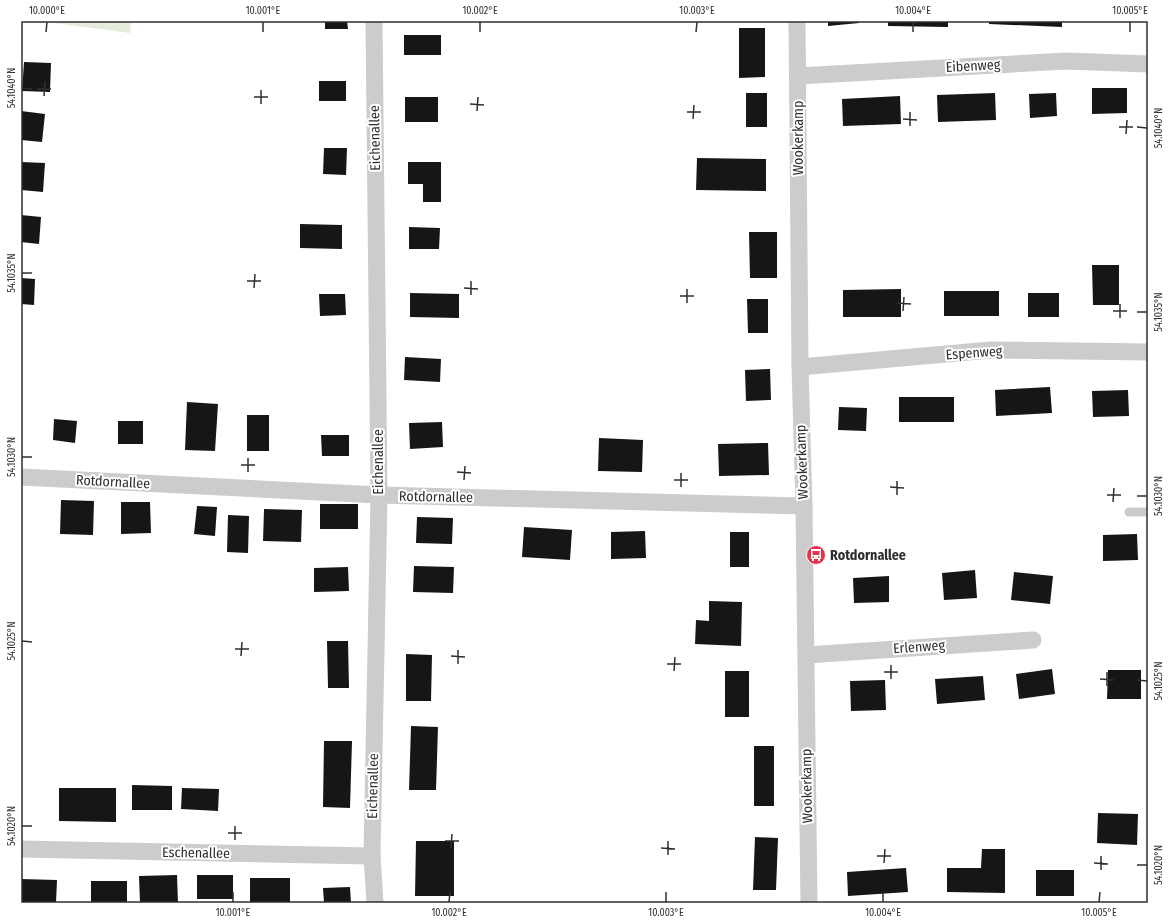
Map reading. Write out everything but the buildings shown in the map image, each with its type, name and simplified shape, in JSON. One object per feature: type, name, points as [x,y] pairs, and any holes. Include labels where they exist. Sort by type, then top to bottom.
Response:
[{"type":"street","name":"Eichenallee","points":[[374,21],[379,495],[372,856],[375,903]]},
{"type":"street","name":"Wookerkamp","points":[[797,21],[800,367],[804,506],[809,903]]},
{"type":"street","name":"Eibenweg","points":[[798,76],[1066,61],[1148,64]]},
{"type":"street","name":"Espenweg","points":[[800,367],[991,350],[1148,352]]},
{"type":"street","name":"Rotdornallee","points":[[21,477],[379,495],[804,506]]},
{"type":"street","name":"Erlenweg","points":[[806,655],[1033,640]]},
{"type":"street","name":"Eschenallee","points":[[21,849],[372,856]]},
{"type":"lane","points":[[1129,512],[1148,512]]},
{"type":"green space","points":[[38,21],[131,21],[130,33]]},
{"type":"place","name":"Rotdornallee","points":[[816,555]]}]
